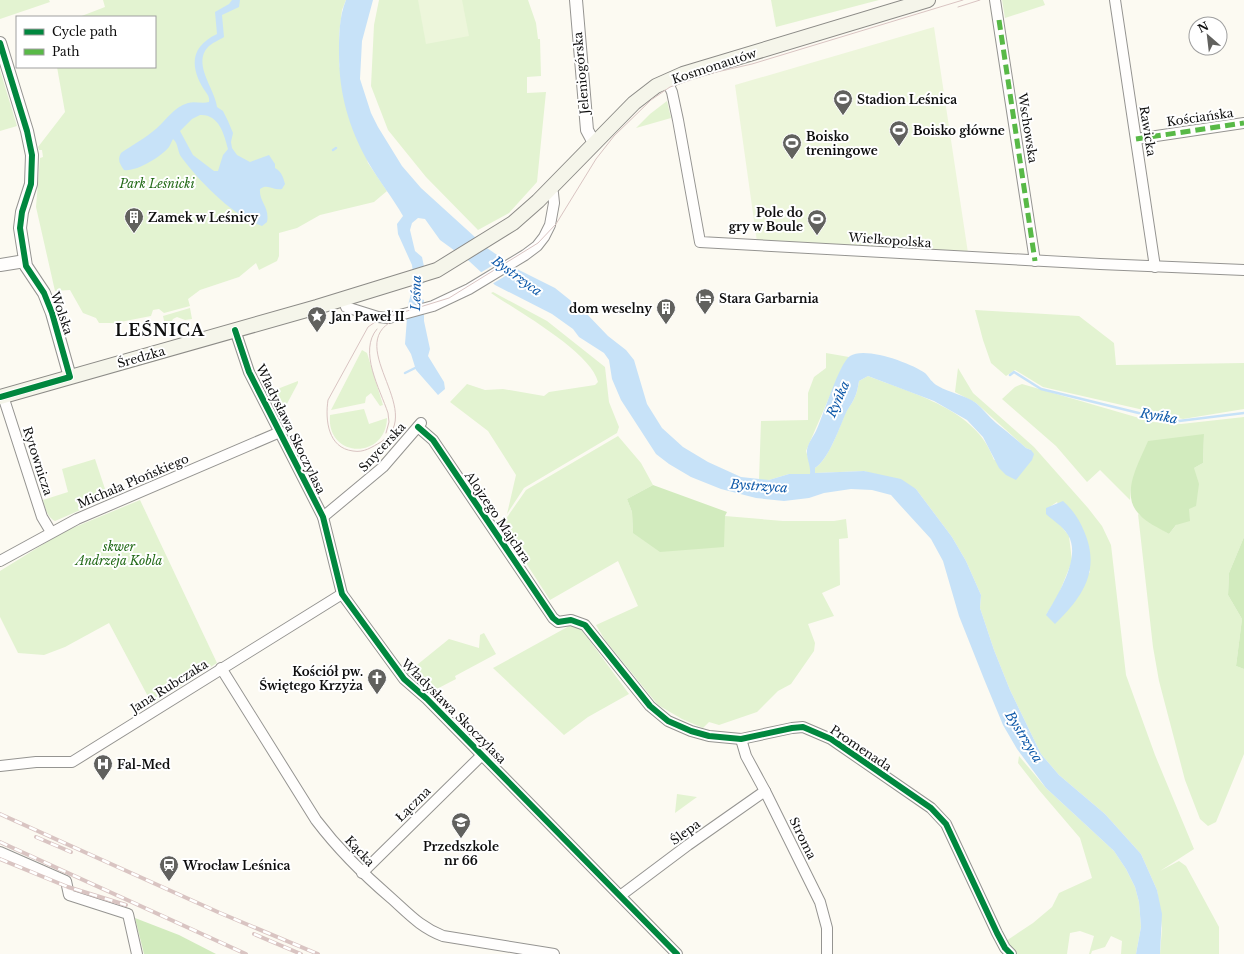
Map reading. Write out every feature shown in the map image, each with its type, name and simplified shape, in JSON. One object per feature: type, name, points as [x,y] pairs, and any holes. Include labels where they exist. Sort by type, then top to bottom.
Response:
[{"type":"main road","name":"Kosmonautów","points":[[444,267],[503,230],[527,211],[645,93],[683,74],[928,0]]},
{"type":"main road","name":"Średzka","points":[[2,397],[235,330],[345,303],[444,267]]},
{"type":"street","name":"Jeleniogórska","points":[[576,0],[587,130],[594,143]]},
{"type":"street","name":"Wschowska","points":[[995,0],[1035,261]]},
{"type":"street","name":"Rawicka","points":[[1115,0],[1155,267]]},
{"type":"street","name":"Wolska","points":[[0,43],[27,131],[32,155],[30,184],[22,212],[20,228],[25,260],[29,272],[44,293],[52,313],[70,377]]},
{"type":"street","name":"Wielkopolska","points":[[667,81],[672,92],[678,120],[700,242],[1035,261],[1244,270]]},
{"type":"street","name":"Kościańska","points":[[1136,139],[1244,123]]},
{"type":"street","points":[[345,303],[378,317],[389,318],[434,306],[469,289],[531,251],[544,237],[550,225],[554,202],[553,193],[550,189]]},
{"type":"street","points":[[0,264],[25,260]]},
{"type":"street","name":"Władysława Skoczylasa","points":[[235,330],[250,372],[323,517],[342,594],[404,679],[427,699],[482,754],[677,954]]},
{"type":"street","name":"Rytownicza","points":[[2,397],[42,518],[50,532]]},
{"type":"street","name":"Snycerska","points":[[323,517],[383,467],[420,425]]},
{"type":"street","name":"Alojzego Majchra","points":[[420,425],[433,440],[553,618],[558,622]]},
{"type":"street","name":"Michała Płońskiego","points":[[0,561],[50,532],[90,513],[280,432]]},
{"type":"street","name":"Jana Rubczaka","points":[[0,766],[36,762],[72,762],[342,594]]},
{"type":"street","name":"Promenada","points":[[558,622],[571,620],[585,625],[650,706],[668,721],[690,731],[709,736],[741,739],[792,728],[804,728],[832,739],[931,808],[946,824],[997,933],[1005,948],[1011,954]]},
{"type":"street","name":"Kącka","points":[[221,668],[328,837],[362,873],[426,929],[443,936],[554,954]]},
{"type":"street","name":"Stroma","points":[[741,739],[741,744],[746,756],[766,791],[820,902],[827,928],[827,954]]},
{"type":"street","name":"Łączna","points":[[362,873],[482,754]]},
{"type":"street","name":"Ślepa","points":[[620,896],[688,845],[766,791]]},
{"type":"street","points":[[0,852],[66,881],[69,896],[128,914],[137,954]]},
{"type":"green space","points":[[0,0],[49,0],[50,2],[0,19]]},
{"type":"green space","name":"Park Leśnicki","points":[[103,0],[346,0],[342,10],[339,35],[339,65],[368,163],[387,191],[374,202],[320,215],[297,228],[279,233],[279,256],[277,261],[259,270],[256,263],[239,277],[200,290],[188,299],[190,306],[164,313],[159,309],[153,310],[151,316],[115,323],[99,323],[96,318],[83,313],[70,290],[55,291],[36,207],[40,158],[43,157],[42,150],[39,150],[38,147],[65,112],[57,68],[156,68],[156,16],[82,16],[105,7]]},
{"type":"green space","points":[[379,0],[528,0],[536,23],[538,39],[540,39],[541,76],[527,77],[527,93],[546,92],[537,182],[509,213],[478,230],[426,177],[388,130],[371,86],[374,25]]},
{"type":"green space","points":[[418,0],[462,0],[469,36],[426,44]]},
{"type":"green space","points":[[771,0],[879,0],[776,27]]},
{"type":"green space","points":[[1002,0],[1043,0],[1045,5],[1005,18]]},
{"type":"green space","name":"Stadion Leśnica","points":[[934,27],[968,253],[757,242],[735,85]]},
{"type":"green space","points":[[0,70],[17,126],[0,131]]},
{"type":"green space","points":[[667,101],[671,118],[636,128],[650,114]]},
{"type":"green space","points":[[493,292],[547,321],[605,367],[609,402],[619,427],[617,433],[524,488],[507,514],[516,475],[488,431],[450,402],[467,384],[485,390],[503,389],[544,396],[549,392],[595,385],[598,382],[592,370],[568,345],[491,293]]},
{"type":"green space","points":[[190,308],[192,319],[185,320],[177,317],[173,319],[170,324],[165,325],[163,316]]},
{"type":"green space","points":[[975,310],[1079,316],[1114,343],[1116,365],[1244,363],[1244,409],[1183,419],[1043,387],[1015,370],[1006,376],[991,363]]},
{"type":"green space","points":[[362,350],[367,353],[383,405],[380,406],[371,393],[366,397],[365,403],[331,410]]},
{"type":"green space","points":[[826,353],[849,357],[841,370],[806,451],[811,468],[810,474],[789,474],[769,480],[759,480],[761,421],[808,420],[808,393],[814,377],[826,368]]},
{"type":"green space","points":[[958,368],[973,393],[1034,447],[1088,508],[1102,526],[1111,545],[1126,675],[1155,755],[1194,849],[1160,871],[1179,861],[1186,866],[1219,927],[1219,954],[1160,954],[1162,928],[1157,890],[1141,854],[1105,814],[1059,775],[1041,754],[1010,690],[994,650],[980,608],[981,595],[966,561],[952,537],[916,489],[864,471],[815,473],[815,468],[820,464],[829,451],[846,412],[853,401],[857,392],[859,381],[868,376],[923,397],[959,416],[986,442],[994,460],[1031,450],[1026,448],[976,403],[955,392]],"holes":[[[1057,502],[1090,572],[1046,615],[1058,596],[1072,561],[1069,536],[1057,521],[1051,506]]]},
{"type":"green space","points":[[298,381],[281,415],[277,415],[267,393]]},
{"type":"green space","points":[[1022,384],[1153,422],[1181,424],[1244,417],[1244,537],[1229,573],[1228,595],[1242,619],[1236,666],[1244,669],[1244,754],[1216,822],[1208,826],[1200,819],[1185,780],[1159,681],[1153,647],[1138,514],[1169,534],[1189,509],[1194,468],[1203,463],[1204,434],[1131,487],[1130,500],[1100,470],[1087,482],[1056,446],[1002,399],[1015,387]]},
{"type":"green space","points":[[364,409],[369,424],[387,418],[384,432],[377,441],[367,447],[357,449],[346,446],[337,440],[331,429],[330,415]]},
{"type":"green space","points":[[1204,434],[1203,463],[1194,468],[1199,484],[1196,506],[1189,509],[1190,521],[1176,525],[1169,534],[1152,525],[1138,513],[1133,505],[1131,496],[1133,477],[1148,441]]},
{"type":"green space","points":[[618,436],[641,463],[653,485],[627,499],[632,512],[633,533],[725,516],[783,521],[834,521],[846,519],[848,538],[839,539],[840,585],[822,593],[834,616],[808,624],[815,643],[814,651],[791,684],[778,691],[757,712],[719,725],[709,722],[703,728],[682,719],[658,705],[605,640],[596,625],[638,606],[618,561],[550,600],[526,563],[503,523],[526,490]]},
{"type":"green space","points":[[95,459],[108,498],[55,521],[52,519],[47,512],[43,500],[68,492],[62,469]]},
{"type":"green space","points":[[653,485],[727,512],[725,516],[724,547],[660,552],[633,533],[632,512],[627,499]]},
{"type":"green space","name":"skwer Andrzeja Kobla","points":[[140,500],[217,663],[152,704],[109,623],[65,647],[44,655],[18,653],[0,617],[0,571],[63,532]]},
{"type":"green space","points":[[1244,537],[1244,669],[1236,666],[1242,619],[1228,595],[1229,573]]},
{"type":"green space","points":[[571,625],[580,629],[587,637],[629,694],[588,717],[564,735],[493,668]]},
{"type":"green space","points":[[484,633],[496,654],[455,676],[456,679],[429,693],[407,673],[449,639],[479,648],[480,635]]},
{"type":"green space","points":[[1019,756],[1046,788],[1114,851],[1126,869],[1135,887],[1139,902],[1141,927],[1136,954],[1121,954],[1122,941],[1111,936],[1105,947],[1092,951],[1091,954],[1089,954],[1094,936],[1080,931],[1070,933],[1067,954],[1017,954],[1006,941],[1033,923],[1052,907],[1059,893],[1092,878],[1080,838],[1018,763]]},
{"type":"green space","points":[[677,794],[697,797],[675,813]]},
{"type":"green space","points":[[135,918],[179,935],[216,954],[144,954]]},
{"type":"water","points":[[232,0],[240,0],[239,7],[222,15],[224,37],[208,47],[202,61],[203,69],[217,107],[223,111],[233,133],[231,142],[232,148],[237,155],[250,162],[269,155],[275,164],[275,168],[283,177],[285,184],[282,189],[263,187],[260,189],[261,198],[266,208],[268,217],[267,222],[262,226],[240,215],[218,197],[182,158],[173,139],[165,151],[154,159],[135,169],[124,170],[119,160],[121,153],[153,132],[178,108],[191,102],[209,102],[208,96],[196,71],[195,56],[202,44],[217,34],[215,12],[229,4]],"holes":[[[200,115],[212,118],[220,126],[228,149],[223,155],[218,171],[214,171],[193,155],[180,131],[192,119]]]},
{"type":"water","points":[[346,0],[373,0],[362,41],[360,79],[371,113],[402,166],[421,188],[487,248],[519,270],[555,288],[585,312],[608,336],[626,350],[634,360],[647,404],[662,428],[683,447],[708,462],[741,477],[769,480],[789,474],[810,474],[807,453],[809,442],[816,431],[841,369],[850,356],[857,353],[866,353],[888,357],[909,365],[925,373],[932,382],[938,386],[972,400],[979,405],[996,423],[1026,448],[1031,450],[1034,454],[1032,460],[1016,480],[1006,475],[999,468],[983,437],[967,420],[934,401],[868,376],[859,381],[855,397],[846,413],[833,444],[820,464],[815,468],[815,473],[864,471],[901,479],[916,489],[952,537],[966,561],[981,595],[980,608],[994,650],[1010,690],[1041,754],[1059,775],[1105,814],[1141,854],[1157,890],[1162,914],[1160,954],[1136,954],[1141,927],[1139,902],[1135,887],[1126,869],[1114,851],[1046,788],[1017,749],[1003,725],[959,616],[943,561],[931,539],[891,495],[872,490],[851,489],[824,493],[809,498],[784,501],[756,498],[721,489],[691,477],[669,464],[656,454],[621,400],[612,379],[609,360],[604,353],[579,337],[573,329],[552,314],[495,285],[469,261],[440,240],[425,219],[418,218],[412,223],[410,230],[415,251],[422,257],[427,281],[420,285],[421,299],[424,300],[424,321],[430,349],[428,356],[444,382],[445,389],[438,395],[416,370],[411,354],[405,344],[408,305],[413,286],[413,273],[412,265],[398,234],[397,224],[403,216],[372,169],[361,149],[350,123],[343,97],[339,69],[339,40],[341,20]]},
{"type":"water","points":[[1063,501],[1073,511],[1084,531],[1089,545],[1091,558],[1090,570],[1081,593],[1074,604],[1055,624],[1046,615],[1066,576],[1070,565],[1072,544],[1066,532],[1046,514],[1046,508]]},
{"type":"pier","points":[[505,258],[519,268],[492,284],[480,273]]},
{"type":"waterway","points":[[405,373],[417,367]]},
{"type":"waterway","name":"Ryńka","points":[[1010,375],[1014,372],[1041,389],[1163,419],[1179,421],[1244,413]]},
{"type":"tram line","points":[[399,318],[382,329],[377,343],[379,359],[391,395],[395,413],[393,429],[381,442],[368,449],[361,451],[345,449],[338,445],[330,432],[327,416],[328,400],[368,327],[378,320],[449,298],[538,243],[556,224],[596,159],[614,136],[651,100],[670,87],[708,74],[752,64],[963,0]]},
{"type":"tram line","points":[[958,7],[980,0]]},
{"type":"tram line","points":[[377,329],[372,338],[370,359],[372,370],[388,413],[389,422],[386,433]]},
{"type":"railway","points":[[0,814],[220,913],[318,954]]},
{"type":"railway","points":[[36,837],[71,852]]},
{"type":"railway","points":[[0,842],[246,954]]},
{"type":"railway","points":[[0,859],[68,887],[126,905]]},
{"type":"railway","points":[[254,934],[301,954]]},
{"type":"marked path","points":[[999,20],[1035,261]]},
{"type":"marked path","points":[[1136,139],[1244,123]]},
{"type":"cycle path","points":[[0,43],[27,131],[32,155],[31,184],[22,212],[20,228],[26,266],[44,293],[52,313],[70,377],[0,397]]},
{"type":"cycle path","points":[[235,330],[249,372],[323,517],[342,594],[404,679],[427,699],[677,954]]},
{"type":"cycle path","points":[[418,427],[433,440],[553,618],[558,622],[571,620],[585,625],[650,706],[668,721],[691,731],[709,736],[741,739],[803,727],[831,739],[931,808],[946,824],[997,933],[1005,948],[1011,954]]},
{"type":"place","name":"Stadion Leśnica","points":[[843,116]]},
{"type":"place","name":"Boisko główne","points":[[899,147]]},
{"type":"place","name":"Boisko treningowe","points":[[792,160]]},
{"type":"place","name":"Zamek w Leśnicy","points":[[134,234]]},
{"type":"place","name":"Pole do gry w Boule","points":[[817,236]]},
{"type":"place","name":"Stara Garbarnia","points":[[705,315]]},
{"type":"place","name":"dom weselny","points":[[666,325]]},
{"type":"place","name":"Jan Paweł II","points":[[317,333]]},
{"type":"place","name":"Kościół pw. Świętego Krzyża","points":[[377,695]]},
{"type":"place","name":"Fal-Med","points":[[103,781]]},
{"type":"place","name":"Przedszkole nr 66","points":[[461,839]]},
{"type":"place","name":"Wrocław Leśnica","points":[[169,882]]},
{"type":"district","name":"LEŚNICA","points":[[160,330]]},
{"type":"water label","name":"Bystrzyca","points":[[517,276]]},
{"type":"water label","name":"Leśna","points":[[416,293]]},
{"type":"water label","name":"Bystrzyca","points":[[759,486]]},
{"type":"water label","name":"Bystrzyca","points":[[1024,737]]}]
